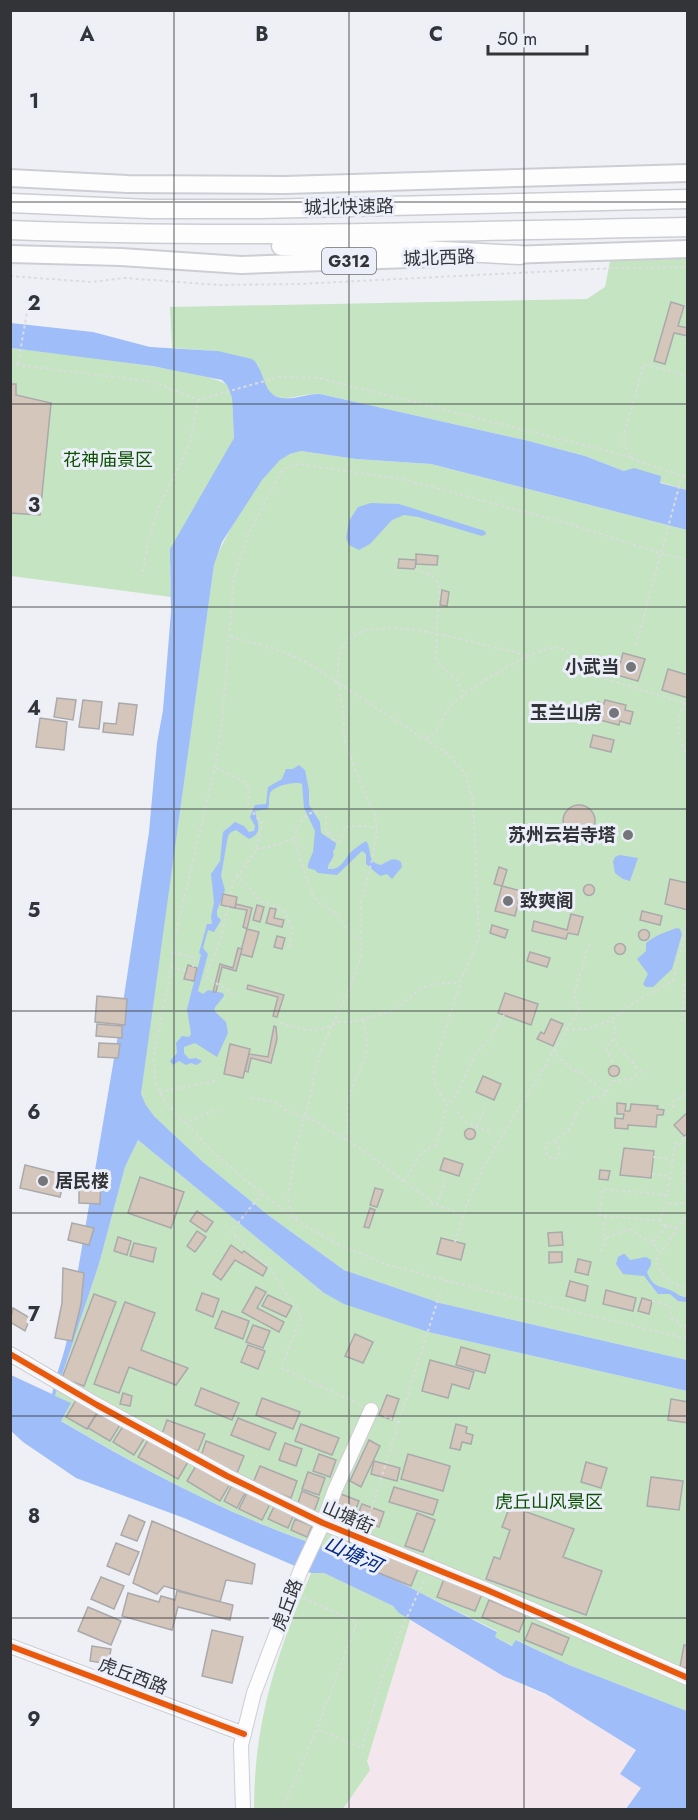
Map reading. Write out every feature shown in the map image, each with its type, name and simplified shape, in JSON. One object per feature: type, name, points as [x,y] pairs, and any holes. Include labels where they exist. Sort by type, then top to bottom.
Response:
[{"type":"highway","name":"城北快速路","points":[[10,203],[150,209],[260,209],[687,199]]},
{"type":"highway","name":"城北快速路","points":[[10,230],[148,235],[687,226]]},
{"type":"highway","points":[[148,235],[231,244],[387,248],[520,255]]},
{"type":"main road","points":[[10,178],[127,184],[285,185],[687,173]]},
{"type":"main road","name":"城北西路","points":[[10,254],[121,257],[241,265],[687,249]]},
{"type":"street","name":"山塘街","points":[[10,1354],[97,1405],[227,1476],[324,1523],[487,1590],[687,1678]]},
{"type":"street","name":"虎丘路","points":[[243,1809],[241,1745],[254,1693],[291,1593],[324,1523],[335,1490],[371,1410]]},
{"type":"street","name":"虎丘西路","points":[[10,1646],[244,1734]]},
{"type":"path","points":[[10,276],[91,282],[124,278],[219,285],[687,267]]},
{"type":"path","points":[[18,364],[28,306]]},
{"type":"path","points":[[10,364],[154,382],[198,400],[279,377],[319,378],[631,457],[687,478]]},
{"type":"path","points":[[631,457],[624,445],[624,434],[644,364],[687,376]]},
{"type":"path","points":[[143,572],[147,546],[158,509],[190,444],[198,400]]},
{"type":"path","points":[[687,560],[660,554],[563,522],[401,479],[292,465],[280,473],[241,553],[234,578],[230,637],[215,767],[173,952],[154,1053],[155,1081],[159,1092],[184,1123],[215,1154],[297,1221],[338,1244],[385,1264],[687,1339]]},
{"type":"path","points":[[636,645],[666,529],[682,478]]},
{"type":"path","points":[[429,575],[431,565]]},
{"type":"path","points":[[415,569],[436,580],[440,588],[437,609],[437,663],[453,675],[464,696]]},
{"type":"path","points":[[297,1221],[290,1208],[288,1186],[295,1150],[322,1047],[354,979],[361,952],[359,939],[361,902],[372,860],[377,828],[375,814],[365,795],[344,739],[344,717],[338,683],[338,663],[342,648],[354,635],[365,630],[392,628],[498,646],[530,656]]},
{"type":"path","points":[[230,637],[286,653],[306,662],[427,739],[448,754],[465,773],[473,801],[479,937],[460,983],[433,1069],[435,1086],[447,1104]]},
{"type":"path","points":[[427,739],[440,725],[447,709],[499,670],[552,648],[561,648],[597,676],[686,703],[680,712],[678,729],[687,756]]},
{"type":"path","points":[[215,767],[247,783],[248,807],[259,818],[262,826],[256,849],[237,874],[230,896]]},
{"type":"path","points":[[359,939],[351,935],[339,916],[318,902],[312,894],[294,839],[298,824],[306,815],[316,812],[326,815],[326,833],[332,834],[331,839],[340,841],[345,827],[377,828]]},
{"type":"path","points":[[256,849],[268,848],[294,839]]},
{"type":"path","points":[[237,874],[260,901],[273,905],[286,914],[292,929],[289,948]]},
{"type":"path","points":[[228,907],[219,944],[207,972],[208,978],[223,985],[233,995]]},
{"type":"path","points":[[566,1030],[588,1029],[609,1022],[635,1002],[673,981],[687,919]]},
{"type":"path","points":[[455,1242],[484,1166],[579,1009],[574,996],[590,943]]},
{"type":"path","points":[[173,952],[195,958],[193,967]]},
{"type":"path","points":[[171,967],[187,971]]},
{"type":"path","points":[[682,1022],[685,982]]},
{"type":"path","points":[[280,1023],[306,1030],[331,1026],[338,1022],[353,1022],[394,1010],[420,989],[435,984],[460,983]]},
{"type":"path","points":[[404,1182],[421,1153],[434,1147],[438,1141],[447,1104],[455,1097],[475,1054],[487,1042],[504,1015]]},
{"type":"path","points":[[347,1140],[348,1104],[360,1074],[367,1044],[367,1031],[362,1019]]},
{"type":"path","points":[[607,1094],[608,1087],[613,1081],[620,1078],[631,1079],[641,1072],[618,1047],[614,1038],[615,1024],[609,1022]]},
{"type":"path","points":[[613,1065],[606,1048],[614,1038]]},
{"type":"path","points":[[554,1049],[573,1070],[582,1073],[607,1094]]},
{"type":"path","points":[[159,1092],[215,1081]]},
{"type":"path","points":[[555,1142],[559,1145],[561,1153],[557,1158],[552,1158],[545,1152],[546,1146],[550,1142],[555,1142],[570,1128],[581,1104],[591,1097],[603,1097],[607,1094]]},
{"type":"path","points":[[673,1108],[673,1101],[687,1094]]},
{"type":"path","points":[[251,1098],[274,1102],[287,1111],[319,1122],[437,1205],[464,1216]]},
{"type":"path","points":[[477,1126],[485,1108]]},
{"type":"path","points":[[184,1123],[218,1109]]},
{"type":"path","points":[[457,1112],[467,1123],[491,1132]]},
{"type":"path","points":[[659,1221],[666,1204],[675,1143],[680,1144],[684,1136],[687,1138]]},
{"type":"path","points":[[653,1157],[671,1159]]},
{"type":"path","points":[[687,1161],[683,1176],[687,1189]]},
{"type":"path","points":[[652,1174],[669,1176]]},
{"type":"path","points":[[437,1205],[445,1180]]},
{"type":"path","points":[[667,1195],[603,1189],[599,1215],[659,1221],[667,1226],[677,1227]]},
{"type":"path","points":[[262,1193],[231,1232],[270,1268],[301,1317],[280,1368],[400,1423]]},
{"type":"path","points":[[666,1204],[687,1203]]},
{"type":"path","points":[[687,1212],[659,1253],[658,1265],[666,1279],[687,1289]]},
{"type":"path","points":[[601,1252],[605,1238],[603,1233],[605,1216]]},
{"type":"path","points":[[653,1242],[667,1226]]},
{"type":"path","points":[[605,1238],[629,1228],[643,1240],[653,1242]]},
{"type":"path","points":[[653,1242],[659,1253]]},
{"type":"path","points":[[361,1540],[441,1290]]},
{"type":"path","points":[[652,1301],[669,1305],[672,1319],[686,1326],[685,1331],[687,1332]]},
{"type":"path","points":[[317,1729],[362,1748],[383,1674],[430,1568]]},
{"type":"path","points":[[282,1809],[317,1729],[357,1622],[291,1593]]},
{"type":"shaded area","points":[[410,1620],[503,1676],[558,1701],[687,1783],[687,1809],[343,1810],[370,1770],[366,1761]]},
{"type":"green space","points":[[687,255],[687,490],[659,482],[661,476],[624,471],[585,456],[525,440],[320,394],[282,398],[269,391],[258,365],[218,351],[172,348],[170,307],[587,299],[605,287],[611,256]]},
{"type":"green space","name":"花神庙景区","points":[[11,348],[191,373],[215,379],[227,385],[232,398],[234,438],[170,567],[171,597],[11,576]]},
{"type":"green space","points":[[301,451],[356,459],[431,464],[687,530],[687,1360],[440,1303],[344,1270],[268,1215],[203,1162],[154,1116],[141,1094],[214,565],[232,526],[262,479],[279,460]]},
{"type":"green space","name":"虎丘山风景区","points":[[138,1140],[324,1293],[344,1303],[428,1332],[687,1391],[687,1711],[569,1665],[517,1640],[513,1646],[495,1637],[497,1631],[365,1565],[347,1550],[346,1554],[308,1542],[235,1513],[129,1460],[60,1420],[55,1396],[99,1264],[125,1167]]},
{"type":"green space","points":[[311,1573],[324,1573],[393,1606],[410,1620],[367,1761],[370,1770],[343,1809],[254,1810],[258,1747],[263,1717],[278,1660]]},
{"type":"water","name":"山塘河","points":[[11,323],[93,332],[150,347],[218,351],[252,359],[260,369],[270,392],[275,396],[292,398],[320,394],[525,440],[585,456],[624,471],[634,468],[661,476],[660,483],[687,490],[687,530],[431,464],[356,459],[301,451],[280,460],[262,480],[222,542],[214,565],[141,1094],[154,1116],[203,1162],[268,1215],[344,1270],[440,1303],[687,1360],[687,1391],[428,1332],[344,1304],[324,1293],[138,1140],[125,1167],[99,1264],[55,1396],[71,1403],[61,1421],[199,1496],[308,1542],[345,1554],[348,1549],[368,1558],[366,1565],[497,1632],[495,1637],[512,1646],[516,1640],[569,1665],[687,1711],[687,1809],[626,1809],[641,1788],[620,1774],[636,1750],[546,1694],[503,1676],[399,1613],[393,1606],[324,1573],[311,1573],[184,1518],[76,1478],[23,1442],[11,1431],[11,1375],[52,1394],[71,1323],[149,832],[171,612],[170,549],[234,438],[232,398],[227,385],[222,380],[152,366],[11,348]]},
{"type":"water","points":[[371,503],[399,504],[485,531],[486,534],[482,536],[404,515],[392,520],[370,544],[359,550],[349,545],[346,538],[349,521],[358,507]]},
{"type":"water","points":[[299,765],[305,770],[309,805],[320,822],[321,833],[336,843],[328,869],[339,866],[352,851],[366,841],[373,861],[381,865],[396,859],[401,862],[402,867],[392,879],[387,874],[380,876],[366,864],[366,854],[362,851],[337,875],[318,873],[308,868],[313,852],[315,831],[304,808],[302,784],[284,785],[272,791],[269,796],[268,809],[255,811],[257,834],[249,839],[236,830],[228,836],[221,876],[225,890],[217,911],[217,916],[221,920],[214,932],[208,930],[203,948],[208,954],[198,991],[203,994],[208,990],[223,993],[224,996],[214,1010],[226,1022],[228,1033],[217,1057],[195,1043],[184,1047],[184,1053],[189,1059],[196,1058],[202,1061],[200,1063],[186,1065],[179,1061],[173,1065],[170,1061],[177,1053],[176,1043],[182,1036],[189,1037],[191,1034],[187,1009],[207,924],[212,924],[214,902],[211,874],[220,861],[223,832],[235,822],[244,826],[249,832],[254,831],[255,826],[250,817],[255,805],[266,804],[268,787],[282,779],[286,769],[293,769]]},
{"type":"water","points":[[620,855],[638,858],[630,881],[615,873],[613,862],[615,857]]},
{"type":"water","points":[[677,928],[682,934],[672,969],[653,987],[646,987],[643,984],[648,974],[637,959],[646,951],[646,943]]},
{"type":"water","points":[[623,1254],[630,1260],[646,1257],[651,1260],[647,1272],[652,1281],[658,1286],[687,1297],[687,1302],[678,1301],[670,1294],[658,1294],[644,1276],[623,1274],[616,1264],[618,1257]]},
{"type":"building","points":[[671,302],[684,306],[678,326],[688,328],[688,336],[674,333],[665,364],[654,361]]},
{"type":"building","points":[[10,384],[16,384],[16,395],[51,403],[40,515],[10,513]]},
{"type":"building","points":[[416,554],[438,556],[437,565],[416,564]]},
{"type":"building","points":[[399,559],[416,560],[415,569],[398,568]]},
{"type":"building","points":[[442,590],[449,592],[447,606],[440,605]]},
{"type":"building","name":"小武当","points":[[623,653],[645,659],[638,681],[617,675]]},
{"type":"building","points":[[668,669],[688,675],[688,698],[662,690]]},
{"type":"building","points":[[57,698],[76,700],[73,720],[54,717]]},
{"type":"building","points":[[83,700],[102,702],[99,729],[79,727]]},
{"type":"building","name":"玉兰山房","points":[[605,700],[626,705],[625,710],[633,712],[630,724],[620,721],[619,725],[600,720],[602,716],[595,714],[598,702],[604,704]]},
{"type":"building","points":[[119,703],[137,705],[133,735],[103,732],[104,723],[116,724]]},
{"type":"building","points":[[40,718],[67,722],[64,750],[36,747]]},
{"type":"building","points":[[593,735],[614,740],[611,752],[590,747]]},
{"type":"building","points":[[579,805],[590,810],[595,821],[590,832],[579,837],[568,832],[563,821],[568,810]]},
{"type":"building","points":[[499,867],[507,870],[502,886],[494,884]]},
{"type":"building","points":[[670,879],[688,883],[688,910],[665,904]]},
{"type":"building","points":[[589,884],[595,890],[589,896],[583,890]]},
{"type":"building","name":"致爽阁","points":[[502,886],[521,891],[515,916],[495,911]]},
{"type":"building","points":[[223,894],[237,897],[235,908],[221,905]]},
{"type":"building","points":[[236,904],[252,908],[247,929],[243,927],[247,910],[235,908]]},
{"type":"building","points":[[257,905],[264,907],[260,922],[253,920]]},
{"type":"building","points":[[270,908],[276,909],[274,918],[284,920],[282,927],[266,923]]},
{"type":"building","points":[[642,911],[662,916],[660,925],[640,920]]},
{"type":"building","points":[[571,914],[583,917],[578,935],[568,933],[566,939],[532,931],[534,921],[567,930]]},
{"type":"building","points":[[492,925],[508,930],[505,938],[490,933]]},
{"type":"building","points":[[247,929],[259,932],[252,957],[240,954]]},
{"type":"building","points":[[644,929],[650,935],[644,941],[638,935]]},
{"type":"building","points":[[277,936],[285,938],[282,949],[274,947]]},
{"type":"building","points":[[620,943],[626,949],[620,955],[614,949]]},
{"type":"building","points":[[238,948],[242,949],[236,971],[222,967],[216,992],[213,992],[220,964],[233,968]]},
{"type":"building","points":[[530,952],[550,958],[547,967],[527,961]]},
{"type":"building","points":[[188,965],[197,968],[194,981],[184,979]]},
{"type":"building","points":[[248,985],[284,995],[277,1017],[273,1016],[278,997],[247,989]]},
{"type":"building","points":[[505,993],[538,1004],[531,1025],[498,1013]]},
{"type":"building","points":[[97,996],[127,999],[125,1025],[95,1022]]},
{"type":"building","points":[[551,1019],[563,1024],[553,1046],[537,1039],[541,1032],[544,1034]]},
{"type":"building","points":[[97,1024],[122,1026],[122,1038],[96,1036]]},
{"type":"building","points":[[274,1026],[277,1039],[271,1063],[251,1058],[248,1072],[245,1071],[249,1054],[268,1057]]},
{"type":"building","points":[[99,1043],[120,1044],[118,1058],[98,1057]]},
{"type":"building","points":[[230,1044],[250,1049],[243,1078],[224,1074]]},
{"type":"building","points":[[614,1065],[620,1071],[614,1077],[608,1071]]},
{"type":"building","points":[[483,1076],[501,1084],[494,1100],[476,1092]]},
{"type":"building","points":[[617,1103],[626,1104],[625,1111],[630,1111],[631,1104],[658,1106],[657,1109],[664,1110],[663,1115],[657,1115],[656,1127],[628,1125],[628,1129],[615,1128],[615,1118],[623,1119],[624,1114],[617,1114]]},
{"type":"building","points":[[688,1112],[688,1133],[684,1136],[674,1125]]},
{"type":"building","points":[[470,1128],[476,1134],[470,1140],[464,1134]]},
{"type":"building","points":[[624,1148],[654,1151],[651,1178],[620,1175]]},
{"type":"building","points":[[444,1158],[463,1164],[459,1176],[440,1170]]},
{"type":"building","name":"居民楼","points":[[25,1165],[65,1175],[60,1197],[20,1188]]},
{"type":"building","points":[[600,1170],[610,1171],[608,1180],[599,1179]]},
{"type":"building","points":[[140,1177],[184,1192],[171,1228],[128,1213]]},
{"type":"building","name":"居民楼","points":[[79,1178],[101,1178],[100,1204],[79,1203]]},
{"type":"building","points":[[375,1188],[383,1190],[377,1207],[370,1205]]},
{"type":"building","points":[[370,1208],[375,1210],[369,1228],[364,1227]]},
{"type":"building","points":[[197,1211],[213,1222],[206,1232],[190,1221]]},
{"type":"building","points":[[72,1223],[94,1228],[89,1245],[68,1240]]},
{"type":"building","points":[[197,1231],[206,1237],[195,1252],[187,1246]]},
{"type":"building","points":[[562,1232],[563,1245],[549,1246],[548,1233]]},
{"type":"building","points":[[118,1237],[131,1241],[127,1255],[114,1251]]},
{"type":"building","points":[[441,1238],[465,1244],[461,1260],[437,1254]]},
{"type":"building","points":[[134,1243],[156,1248],[153,1262],[130,1256]]},
{"type":"building","points":[[231,1245],[242,1253],[244,1251],[267,1268],[263,1276],[235,1260],[221,1280],[213,1274]]},
{"type":"building","points":[[549,1252],[562,1252],[562,1262],[549,1263]]},
{"type":"building","points":[[578,1259],[591,1262],[588,1275],[575,1272]]},
{"type":"building","points":[[63,1268],[84,1273],[81,1304],[72,1341],[55,1338],[62,1303]]},
{"type":"building","points":[[570,1281],[588,1286],[585,1301],[566,1296]]},
{"type":"building","points":[[256,1287],[266,1292],[257,1308],[284,1322],[279,1332],[242,1312]]},
{"type":"building","points":[[606,1290],[636,1298],[633,1311],[603,1304]]},
{"type":"building","points":[[202,1293],[219,1299],[213,1317],[196,1310]]},
{"type":"building","points":[[94,1294],[116,1302],[84,1386],[62,1378]]},
{"type":"building","points":[[268,1295],[292,1306],[286,1317],[262,1306]]},
{"type":"building","points":[[642,1298],[652,1301],[649,1314],[638,1311]]},
{"type":"building","points":[[125,1302],[155,1313],[141,1350],[188,1368],[176,1385],[129,1367],[119,1393],[94,1384]]},
{"type":"building","points":[[13,1308],[30,1318],[25,1331],[10,1322]]},
{"type":"building","points":[[222,1311],[249,1321],[243,1339],[215,1328]]},
{"type":"building","points":[[253,1325],[270,1331],[263,1348],[246,1342]]},
{"type":"building","points":[[355,1334],[373,1342],[363,1363],[345,1356]]},
{"type":"building","points":[[248,1345],[265,1351],[258,1369],[241,1362]]},
{"type":"building","points":[[461,1347],[490,1355],[485,1373],[456,1365]]},
{"type":"building","points":[[430,1360],[474,1372],[469,1389],[452,1384],[448,1398],[422,1391]]},
{"type":"building","points":[[201,1388],[239,1403],[232,1420],[195,1405]]},
{"type":"building","points":[[123,1393],[132,1396],[130,1406],[120,1404]]},
{"type":"building","points":[[387,1395],[399,1399],[392,1420],[379,1415]]},
{"type":"building","points":[[262,1398],[300,1412],[293,1429],[256,1415]]},
{"type":"building","points":[[671,1399],[688,1402],[688,1423],[668,1420]]},
{"type":"building","points":[[76,1400],[97,1413],[87,1429],[66,1417]]},
{"type":"building","points":[[98,1412],[120,1425],[110,1441],[88,1428]]},
{"type":"building","points":[[238,1418],[276,1433],[269,1450],[231,1435]]},
{"type":"building","points":[[167,1420],[205,1434],[198,1451],[161,1437]]},
{"type":"building","points":[[301,1424],[339,1438],[332,1455],[295,1441]]},
{"type":"building","points":[[456,1424],[467,1427],[466,1433],[473,1435],[471,1444],[462,1442],[460,1450],[450,1448]]},
{"type":"building","points":[[123,1426],[144,1439],[134,1455],[113,1442]]},
{"type":"building","points":[[148,1440],[188,1462],[178,1479],[138,1457]]},
{"type":"building","points":[[369,1440],[380,1446],[361,1487],[350,1481]]},
{"type":"building","points":[[206,1441],[244,1456],[237,1473],[200,1459]]},
{"type":"building","points":[[285,1443],[302,1449],[296,1466],[279,1460]]},
{"type":"building","points":[[319,1454],[336,1460],[330,1477],[313,1471]]},
{"type":"building","points":[[408,1454],[450,1466],[443,1491],[401,1479]]},
{"type":"building","points":[[374,1461],[400,1468],[397,1481],[371,1474]]},
{"type":"building","points":[[586,1462],[607,1468],[601,1488],[581,1482]]},
{"type":"building","points":[[197,1464],[230,1484],[220,1501],[187,1481]]},
{"type":"building","points":[[260,1466],[297,1481],[291,1498],[253,1483]]},
{"type":"building","points":[[308,1472],[325,1478],[319,1495],[302,1489]]},
{"type":"building","points":[[651,1477],[683,1481],[679,1510],[647,1506]]},
{"type":"building","points":[[232,1485],[246,1491],[237,1508],[224,1501]]},
{"type":"building","points":[[394,1487],[438,1500],[433,1515],[389,1502]]},
{"type":"building","points":[[248,1491],[271,1502],[262,1520],[239,1509]]},
{"type":"building","points":[[302,1491],[319,1498],[313,1515],[296,1509]]},
{"type":"building","points":[[341,1494],[359,1501],[352,1519],[334,1512]]},
{"type":"building","points":[[276,1503],[295,1512],[288,1528],[268,1519]]},
{"type":"building","points":[[362,1504],[384,1512],[379,1527],[356,1519]]},
{"type":"building","points":[[510,1506],[574,1529],[563,1557],[602,1571],[586,1615],[486,1579],[494,1557],[500,1559],[510,1530],[502,1527]]},
{"type":"building","points":[[417,1513],[435,1520],[423,1552],[405,1546]]},
{"type":"building","points":[[129,1515],[145,1522],[137,1541],[121,1535]]},
{"type":"building","points":[[295,1519],[312,1526],[307,1537],[291,1530]]},
{"type":"building","points":[[152,1521],[255,1564],[252,1584],[226,1580],[220,1602],[164,1586],[157,1594],[133,1583]]},
{"type":"building","points":[[116,1543],[139,1552],[129,1575],[107,1566]]},
{"type":"building","points":[[380,1554],[418,1569],[411,1586],[374,1571]]},
{"type":"building","points":[[101,1577],[124,1586],[114,1609],[91,1599]]},
{"type":"building","points":[[444,1579],[482,1594],[475,1611],[437,1597]]},
{"type":"building","points":[[177,1591],[233,1605],[230,1620],[178,1607],[172,1630],[122,1616],[128,1593],[159,1602],[161,1596],[175,1600]]},
{"type":"building","points":[[489,1600],[526,1615],[519,1632],[482,1617]]},
{"type":"building","points":[[88,1607],[121,1621],[111,1645],[78,1631]]},
{"type":"building","points":[[532,1623],[569,1638],[562,1655],[525,1640]]},
{"type":"building","points":[[212,1630],[243,1637],[232,1683],[202,1676]]},
{"type":"building","points":[[684,1645],[688,1646],[688,1668],[680,1667]]},
{"type":"building","points":[[92,1646],[111,1649],[108,1664],[90,1661]]},
{"type":"cycle path","points":[[10,1354],[97,1405],[227,1476],[323,1523],[487,1590],[688,1678]]},
{"type":"cycle path","points":[[10,1646],[244,1734]]},
{"type":"place","name":"小武当","points":[[631,667]]},
{"type":"place","name":"玉兰山房","points":[[614,713]]},
{"type":"place","name":"苏州云岩寺塔","points":[[628,835]]},
{"type":"place","name":"致爽阁","points":[[508,901]]},
{"type":"place","name":"居民楼","points":[[43,1181]]}]
